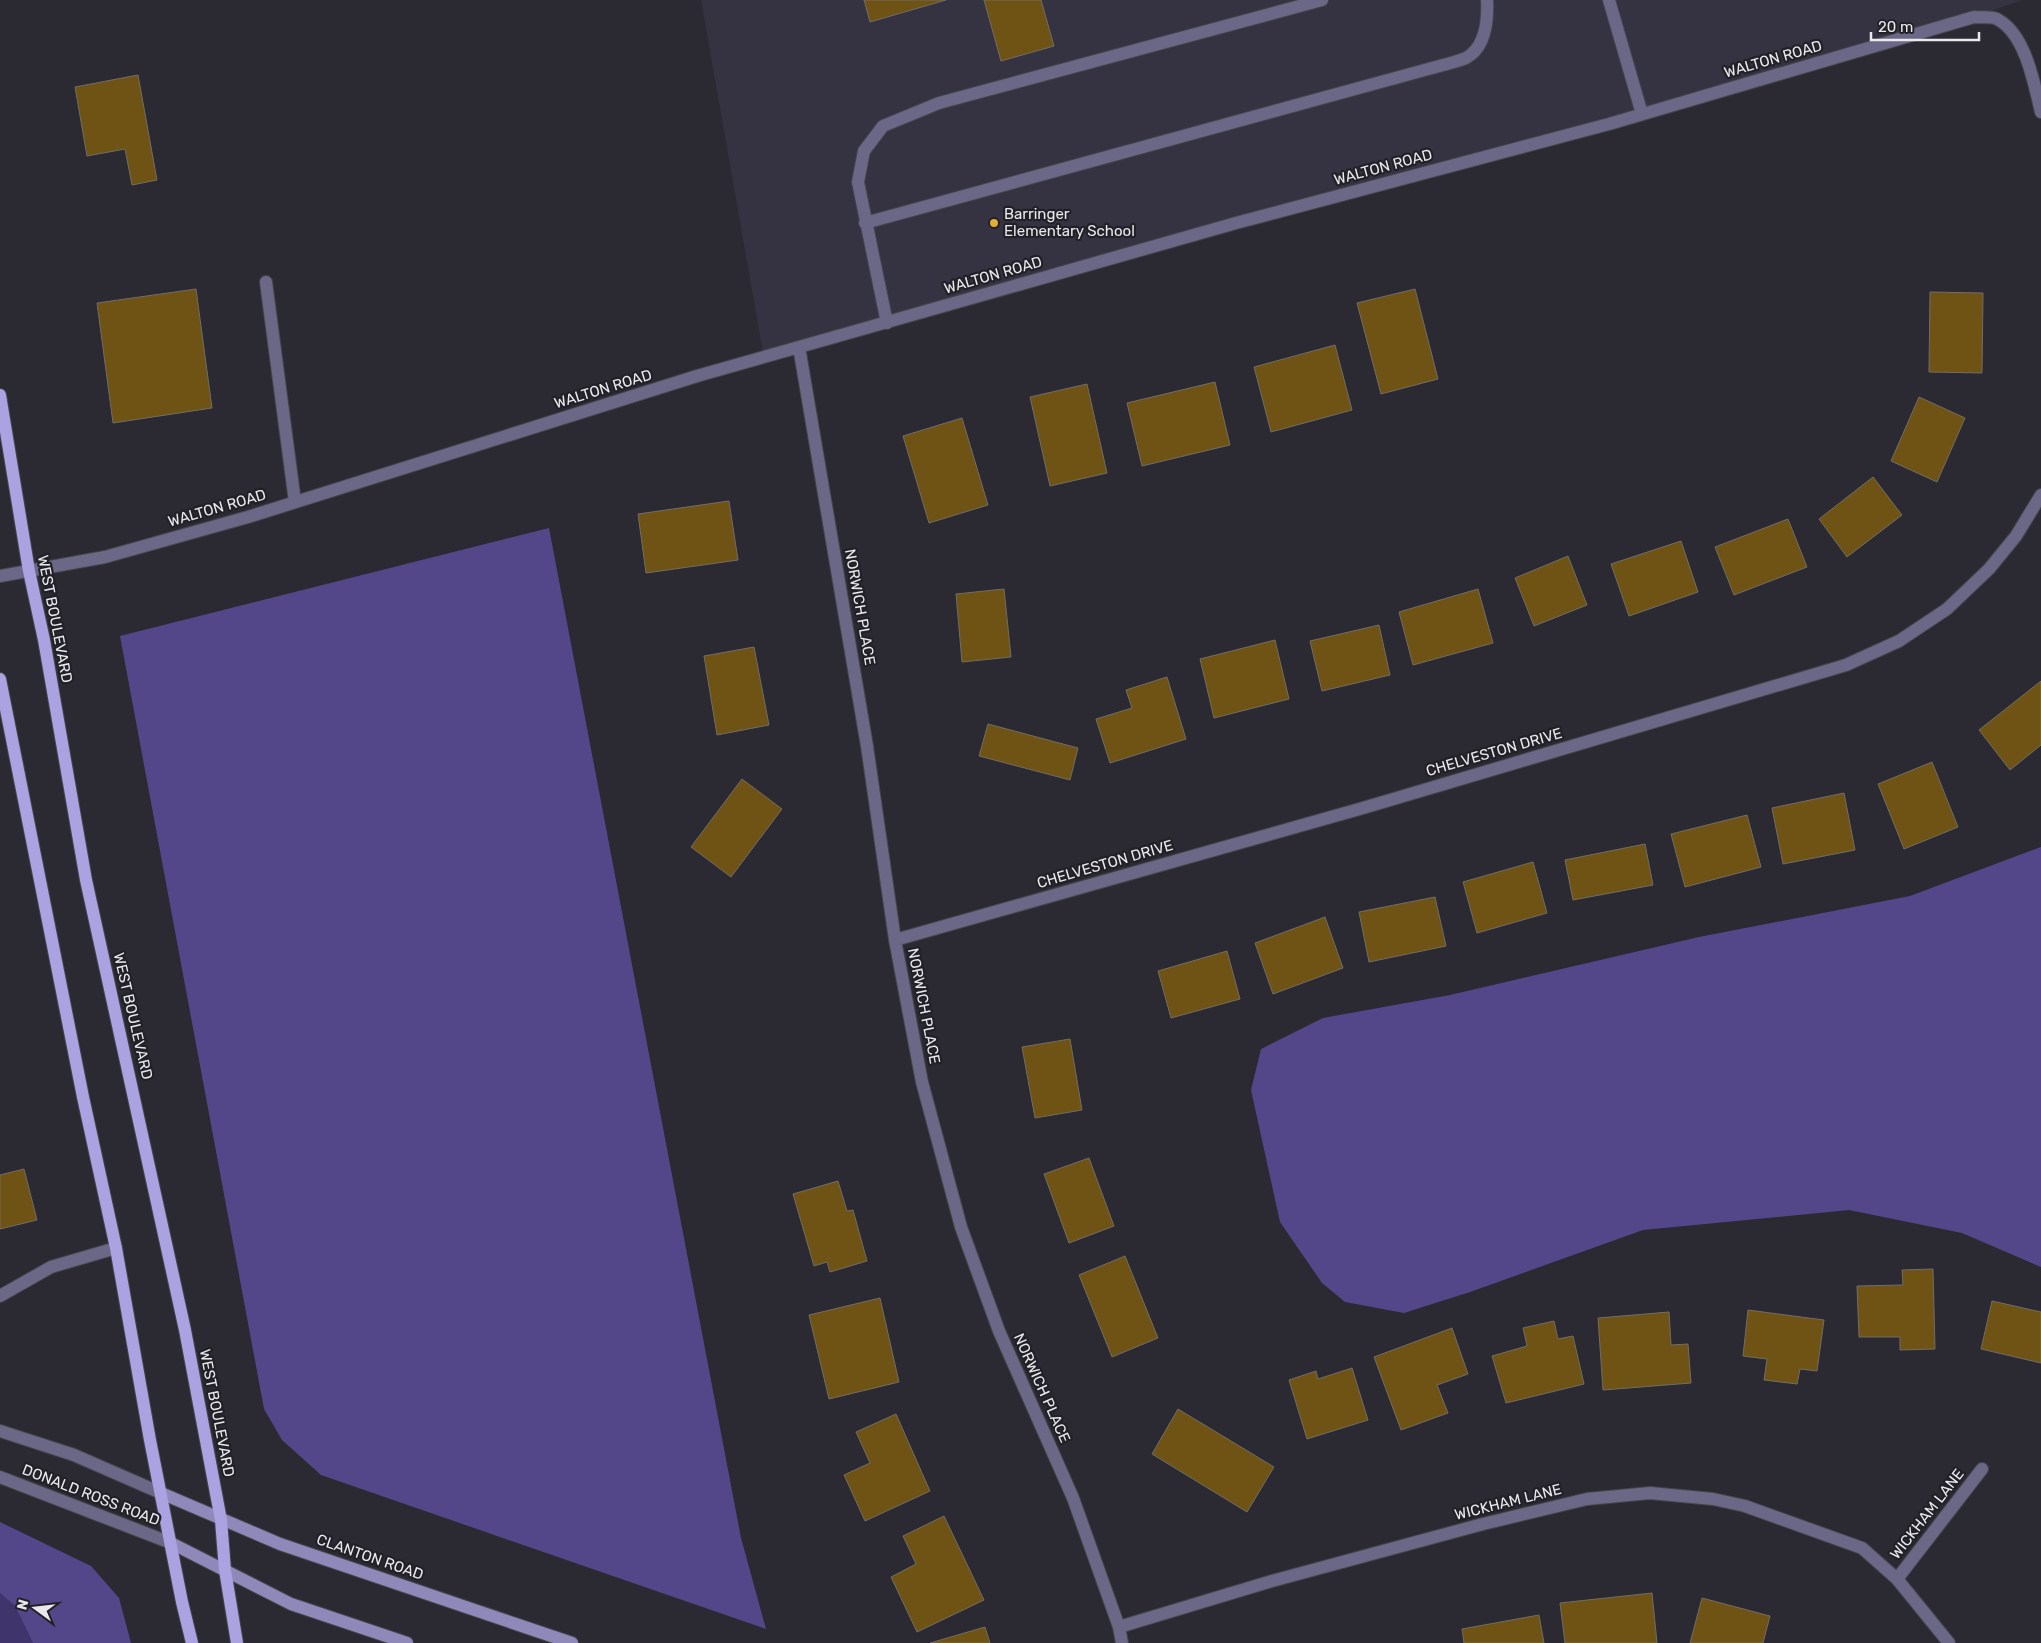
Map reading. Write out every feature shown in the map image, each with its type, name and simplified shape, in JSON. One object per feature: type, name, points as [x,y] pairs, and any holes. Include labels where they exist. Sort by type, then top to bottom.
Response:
[{"type":"main road","name":"WEST BOULEVARD","points":[[0,395],[29,571],[44,640],[86,880],[185,1330],[221,1520],[237,1643]]},
{"type":"main road","points":[[0,680],[83,1097],[116,1248],[161,1493],[192,1643]]},
{"type":"main road","name":"CLANTON ROAD","points":[[161,1493],[280,1544],[572,1643]]},
{"type":"main road","points":[[171,1543],[292,1604],[406,1643]]},
{"type":"street","points":[[887,322],[858,182],[864,151],[883,126],[939,103],[1322,0]]},
{"type":"street","points":[[865,223],[1466,58],[1476,49],[1482,39],[1488,14],[1487,0]]},
{"type":"street","points":[[1609,0],[1642,114]]},
{"type":"street","name":"WALTON ROAD","points":[[0,576],[104,557],[295,502],[697,376],[1236,223],[1642,114],[1974,17],[1997,19],[2012,32],[2026,57],[2041,112]]},
{"type":"street","points":[[266,282],[295,502]]},
{"type":"street","name":"NORWICH PLACE","points":[[799,348],[867,746],[895,940],[922,1082],[961,1227],[999,1331],[1073,1498],[1119,1627],[1122,1643]]},
{"type":"street","name":"CHELVESTON DRIVE","points":[[895,940],[1363,808],[1846,665],[1899,641],[1947,609],[1995,562],[2016,536],[2041,495]]},
{"type":"street","points":[[0,1296],[51,1267],[116,1248]]},
{"type":"street","name":"DONALD ROSS ROAD","points":[[0,1431],[74,1455],[161,1493]]},
{"type":"street","name":"WICKHAM LANE","points":[[1897,1579],[1982,1470]]},
{"type":"street","name":"DONALD ROSS ROAD","points":[[0,1477],[171,1543]]},
{"type":"street","name":"WICKHAM LANE","points":[[1119,1627],[1272,1581],[1484,1524],[1587,1499],[1650,1493],[1713,1499],[1744,1506],[1862,1548],[1897,1579],[1949,1643]]},
{"type":"shaded area","name":"Barringer Elementary School","points":[[701,0],[2022,0],[1974,17],[764,358]]},
{"type":"shaded area","points":[[549,528],[741,1538],[766,1629],[321,1475],[282,1440],[264,1409],[120,636]]},
{"type":"shaded area","points":[[2041,847],[2041,1267],[1962,1233],[1849,1210],[1643,1230],[1470,1292],[1404,1313],[1345,1302],[1322,1283],[1280,1222],[1251,1090],[1261,1049],[1323,1018],[1450,995],[1699,937],[1910,896]]},
{"type":"shaded area","points":[[0,1522],[91,1566],[119,1598],[131,1643],[33,1643],[15,1606],[0,1593]]},
{"type":"shaded area","points":[[0,1593],[15,1606],[33,1643],[0,1643]]},
{"type":"building","points":[[864,0],[946,0],[870,22]]},
{"type":"building","points":[[984,0],[1041,0],[1054,46],[1001,61]]},
{"type":"building","points":[[138,75],[157,180],[132,185],[125,149],[87,156],[75,87]]},
{"type":"building","points":[[196,289],[212,408],[113,423],[97,303]]},
{"type":"building","points":[[1415,289],[1438,379],[1381,394],[1357,303]]},
{"type":"building","points":[[1930,292],[1983,293],[1982,373],[1929,372]]},
{"type":"building","points":[[1335,345],[1352,410],[1271,432],[1254,367]]},
{"type":"building","points":[[1215,382],[1230,445],[1142,466],[1127,403]]},
{"type":"building","points":[[1087,384],[1107,473],[1050,486],[1030,397]]},
{"type":"building","points":[[1919,397],[1965,418],[1937,482],[1891,461]]},
{"type":"building","points":[[962,418],[988,505],[929,523],[903,436]]},
{"type":"building","points":[[1873,477],[1902,515],[1847,557],[1819,519]]},
{"type":"building","points":[[729,501],[738,560],[646,573],[638,514]]},
{"type":"building","points":[[1788,519],[1807,567],[1734,595],[1715,547]]},
{"type":"building","points":[[1681,541],[1698,592],[1629,616],[1611,564]]},
{"type":"building","points":[[1568,556],[1587,605],[1534,626],[1515,578]]},
{"type":"building","points":[[1004,589],[1011,657],[962,662],[956,594]]},
{"type":"building","points":[[1478,589],[1493,643],[1413,665],[1399,612]]},
{"type":"building","points":[[1379,625],[1390,675],[1322,691],[1310,641]]},
{"type":"building","points":[[1275,640],[1289,699],[1214,718],[1200,659]]},
{"type":"building","points":[[754,647],[769,725],[717,735],[704,656]]},
{"type":"building","points":[[1167,677],[1186,739],[1110,763],[1096,719],[1132,708],[1126,690]]},
{"type":"building","points":[[2041,681],[2041,745],[2010,770],[1979,730]]},
{"type":"building","points":[[988,724],[1078,748],[1070,780],[979,756]]},
{"type":"building","points":[[1932,762],[1958,827],[1904,849],[1878,784]]},
{"type":"building","points":[[742,779],[782,809],[731,877],[691,847]]},
{"type":"building","points":[[1844,793],[1855,850],[1783,864],[1772,808]]},
{"type":"building","points":[[1747,815],[1761,867],[1685,887],[1671,834]]},
{"type":"building","points":[[1645,844],[1653,885],[1573,900],[1565,860]]},
{"type":"building","points":[[1533,862],[1547,913],[1477,933],[1463,882]]},
{"type":"building","points":[[1435,897],[1446,946],[1369,962],[1359,912]]},
{"type":"building","points":[[1325,917],[1343,968],[1273,994],[1255,943]]},
{"type":"building","points":[[1227,951],[1240,999],[1171,1018],[1158,971]]},
{"type":"building","points":[[1070,1039],[1082,1110],[1035,1118],[1022,1047]]},
{"type":"building","points":[[1089,1158],[1114,1226],[1069,1243],[1044,1174]]},
{"type":"building","points":[[24,1169],[37,1220],[0,1229],[0,1175]]},
{"type":"building","points":[[838,1181],[847,1211],[853,1210],[867,1261],[830,1272],[827,1262],[814,1266],[793,1194]]},
{"type":"building","points":[[1125,1256],[1158,1338],[1112,1357],[1079,1275]]},
{"type":"building","points":[[1933,1269],[1935,1349],[1900,1350],[1900,1337],[1859,1337],[1857,1286],[1903,1285],[1902,1270]]},
{"type":"building","points":[[880,1298],[899,1382],[829,1399],[809,1315]]},
{"type":"building","points":[[1992,1301],[2041,1312],[2041,1363],[1981,1349]]},
{"type":"building","points":[[1748,1310],[1824,1320],[1817,1371],[1800,1369],[1797,1384],[1764,1380],[1767,1359],[1743,1356]]},
{"type":"building","points":[[1669,1312],[1671,1345],[1688,1344],[1691,1383],[1603,1390],[1598,1318]]},
{"type":"building","points":[[1554,1321],[1558,1339],[1573,1336],[1584,1384],[1506,1403],[1492,1356],[1527,1346],[1523,1328]]},
{"type":"building","points":[[1452,1328],[1468,1374],[1437,1385],[1448,1413],[1401,1430],[1374,1357]]},
{"type":"building","points":[[1352,1368],[1368,1420],[1307,1439],[1289,1380],[1316,1371],[1318,1379]]},
{"type":"building","points":[[1178,1409],[1274,1467],[1247,1512],[1152,1454]]},
{"type":"building","points":[[896,1414],[930,1491],[865,1521],[844,1475],[870,1463],[856,1432]]},
{"type":"building","points":[[944,1516],[984,1600],[917,1632],[891,1577],[916,1564],[903,1536]]},
{"type":"building","points":[[1652,1593],[1657,1643],[1565,1643],[1560,1603]]},
{"type":"building","points":[[1702,1598],[1770,1616],[1763,1643],[1690,1643]]},
{"type":"building","points":[[1539,1615],[1544,1643],[1464,1643],[1462,1629]]},
{"type":"building","points":[[985,1627],[990,1643],[930,1643]]},
{"type":"place","name":"Barringer Elementary School","points":[[994,223]]}]
